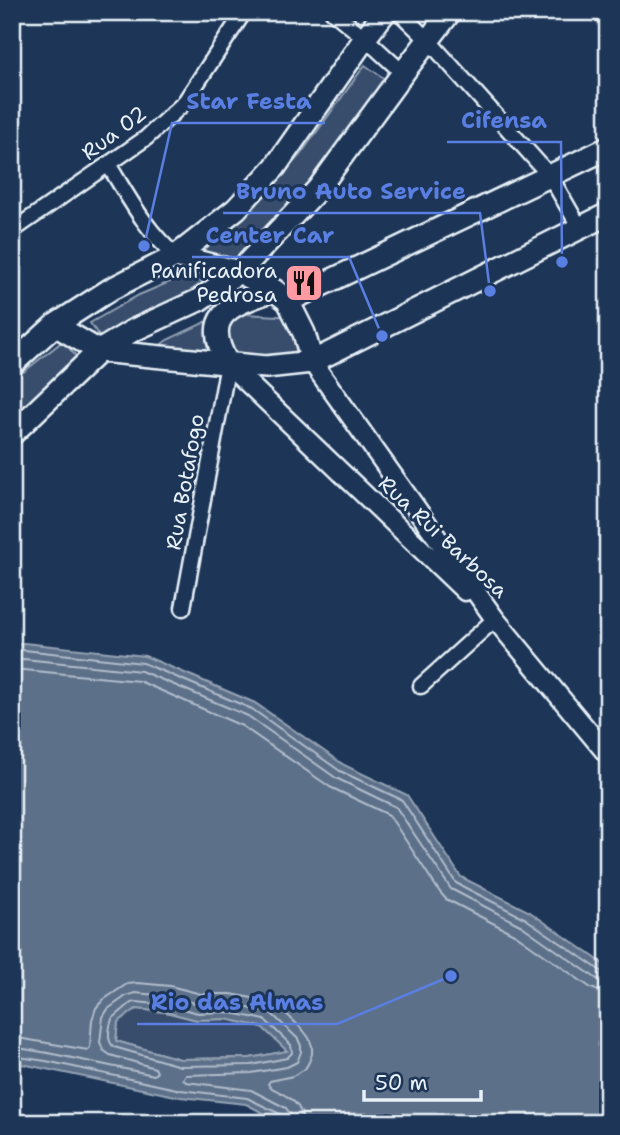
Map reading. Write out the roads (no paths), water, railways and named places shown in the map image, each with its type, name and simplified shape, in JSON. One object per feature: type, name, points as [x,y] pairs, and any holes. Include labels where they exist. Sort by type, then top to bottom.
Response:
[{"type":"main road","points":[[12,364],[55,325],[111,289],[176,257],[236,209],[275,167],[385,12]]},
{"type":"main road","points":[[12,434],[99,351],[132,331],[198,300],[239,272],[317,189],[450,12]]},
{"type":"main road","points":[[228,364],[218,344],[217,325],[222,315],[236,305],[281,295],[608,148]]},
{"type":"main road","points":[[55,325],[99,351],[266,367],[312,362],[608,214]]},
{"type":"main road","points":[[176,257],[239,272],[281,295],[304,332],[312,362]]},
{"type":"street","name":"Rua 02","points":[[12,232],[146,138],[184,103],[244,12]]},
{"type":"street","points":[[333,12],[403,73]]},
{"type":"street","points":[[399,12],[429,41],[550,176],[580,228]]},
{"type":"street","points":[[108,164],[150,231],[176,257]]},
{"type":"street","name":"Rua Rui Barbosa","points":[[312,362],[495,619]]},
{"type":"street","name":"Rua Rui Barbosa","points":[[228,364],[495,619]]},
{"type":"street","name":"Rua Botafogo","points":[[183,608],[228,364]]},
{"type":"street","points":[[421,686],[495,619],[608,755]]},
{"type":"water","points":[[12,644],[145,656],[255,703],[344,765],[407,795],[461,877],[530,912],[608,967],[608,1123],[282,1123],[246,1104],[180,1097],[12,1062]],"holes":[[[136,1009],[166,1012],[197,1020],[226,1019],[262,1027],[287,1051],[250,1058],[180,1059],[116,1041],[118,1022]]]},
{"type":"place","name":"Star Festa","points":[[144,246]]},
{"type":"place","name":"Cifensa","points":[[562,262]]},
{"type":"place","name":"Panificadora Pedrosa","points":[[304,283]]},
{"type":"place","name":"Bruno Auto Service","points":[[490,291]]},
{"type":"place","name":"Center Car","points":[[382,336]]},
{"type":"place","name":"Rio das Almas","points":[[451,976]]}]
